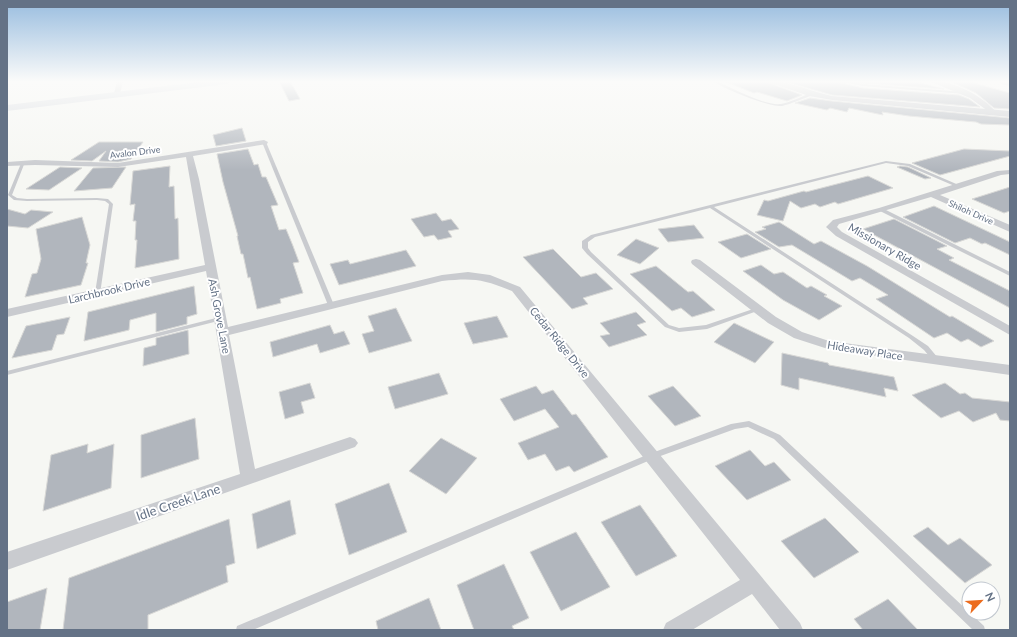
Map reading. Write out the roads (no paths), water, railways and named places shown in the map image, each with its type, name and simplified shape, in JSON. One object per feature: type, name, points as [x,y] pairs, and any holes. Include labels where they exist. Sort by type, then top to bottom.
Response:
[{"type":"street","points":[[968,111],[1010,114]]},
{"type":"street","name":"Avalon Drive","points":[[7,164],[23,162],[99,166],[135,164],[264,142]]},
{"type":"street","name":"Ash Grove Lane","points":[[189,155],[195,179],[249,477]]},
{"type":"street","name":"Missionary Ridge","points":[[1010,172],[1000,173],[882,210],[836,222],[831,227],[839,234],[1010,331]]},
{"type":"street","name":"Shiloh Drive","points":[[933,194],[1010,229]]},
{"type":"street","name":"Hideaway Place","points":[[696,262],[772,320],[798,334],[828,345],[1010,370]]},
{"type":"street","name":"Larchbrook Drive","points":[[7,313],[211,267]]},
{"type":"street","name":"Cedar Ridge Drive","points":[[222,326],[331,305],[442,278],[468,275],[490,278],[516,289],[793,630]]},
{"type":"street","name":"Idle Creek Lane","points":[[7,561],[350,443]]},
{"type":"street","points":[[673,630],[754,582]]},
{"type":"lane","points":[[264,142],[331,305]]},
{"type":"lane","points":[[23,162],[10,195],[16,199],[97,199],[106,200],[111,204],[98,293]]},
{"type":"lane","points":[[758,310],[707,327],[679,330],[667,326],[585,248],[585,241],[593,236],[886,162],[909,165],[959,186]]},
{"type":"lane","points":[[710,206],[911,337],[926,348],[936,361]]},
{"type":"lane","points":[[882,210],[1010,274]]},
{"type":"lane","points":[[7,373],[222,326]]},
{"type":"lane","points":[[241,630],[652,456],[734,426],[749,424],[777,437],[980,630]]}]
